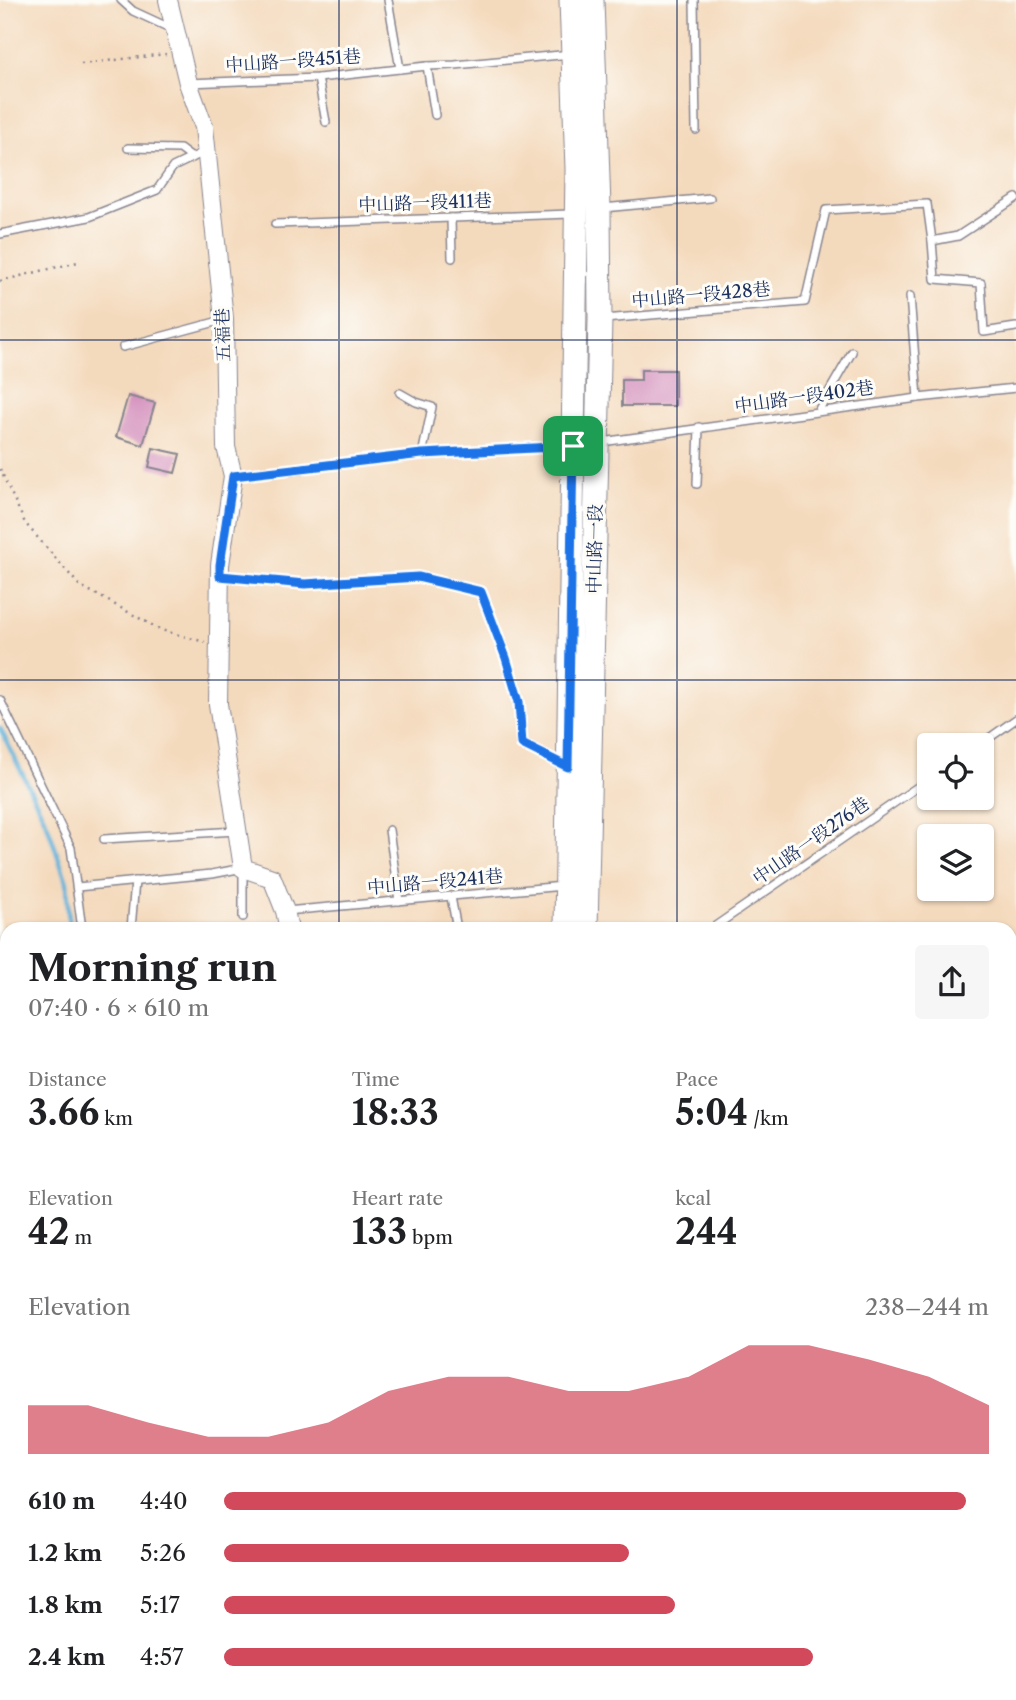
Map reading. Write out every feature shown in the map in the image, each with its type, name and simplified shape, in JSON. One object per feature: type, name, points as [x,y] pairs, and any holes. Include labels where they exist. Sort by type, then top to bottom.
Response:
[{"type":"main road","name":"中山路一段","points":[[568,922],[577,885],[600,319],[599,208],[584,51],[571,0]]},
{"type":"main road","name":"中山路一段","points":[[585,922],[577,885],[568,767],[576,214],[584,51],[592,0]]},
{"type":"street","name":"五福巷","points":[[167,0],[188,83],[204,127],[200,154],[224,319],[226,447],[233,476],[220,565],[218,704],[243,868]]},
{"type":"street","points":[[243,868],[272,878],[287,920]]},
{"type":"lane","points":[[121,0],[133,11],[174,29]]},
{"type":"lane","points":[[388,0],[400,69]]},
{"type":"lane","points":[[694,0],[696,130]]},
{"type":"lane","name":"中山路一段451巷","points":[[188,83],[318,78],[584,51]]},
{"type":"lane","points":[[427,66],[435,115]]},
{"type":"lane","points":[[318,78],[326,122]]},
{"type":"lane","points":[[128,148],[180,149],[200,154]]},
{"type":"lane","points":[[0,234],[89,218],[157,190],[173,167],[200,154]]},
{"type":"lane","points":[[599,208],[710,198]]},
{"type":"lane","points":[[1016,198],[958,236],[932,241],[935,279],[981,283],[984,332],[1016,327]]},
{"type":"lane","name":"中山路一段428巷","points":[[600,319],[805,302],[826,210],[927,204],[932,241]]},
{"type":"lane","name":"中山路一段411巷","points":[[275,223],[576,214]]},
{"type":"lane","points":[[451,218],[452,258]]},
{"type":"lane","points":[[910,296],[918,398]]},
{"type":"lane","points":[[123,347],[224,319]]},
{"type":"lane","points":[[818,411],[852,352]]},
{"type":"lane","name":"中山路一段402巷","points":[[233,476],[422,454],[573,446],[818,411],[1016,388]]},
{"type":"lane","points":[[400,393],[432,407],[422,454]]},
{"type":"lane","points":[[697,484],[699,427]]},
{"type":"lane","points":[[220,576],[305,584],[418,577],[481,592],[519,702],[522,744],[568,767]]},
{"type":"lane","points":[[0,700],[71,848],[81,922]]},
{"type":"lane","points":[[994,735],[1016,719]]},
{"type":"lane","name":"中山路一段276巷","points":[[721,922],[917,787]]},
{"type":"lane","points":[[389,830],[399,901]]},
{"type":"lane","points":[[104,839],[239,831]]},
{"type":"lane","points":[[77,887],[212,874],[243,868],[243,917]]},
{"type":"lane","points":[[132,922],[135,881]]},
{"type":"lane","name":"中山路一段241巷","points":[[287,920],[399,901],[577,885]]},
{"type":"lane","points":[[451,897],[456,922]]},
{"type":"path","points":[[81,64],[179,52]]},
{"type":"path","points":[[0,281],[78,262]]},
{"type":"path","points":[[0,469],[25,523],[79,585],[162,630],[219,645]]},
{"type":"building","points":[[641,370],[675,370],[675,406],[622,406],[622,380],[641,380]]},
{"type":"building","points":[[128,396],[155,403],[143,445],[116,437]]},
{"type":"building","points":[[153,448],[180,454],[175,473],[149,467]]},
{"type":"waterway","points":[[0,728],[47,824],[67,883],[69,922]]},
{"type":"route","points":[[573,446],[568,767],[522,744],[519,702],[481,592],[418,577],[305,584],[220,576],[233,476],[422,454],[573,446]]}]
